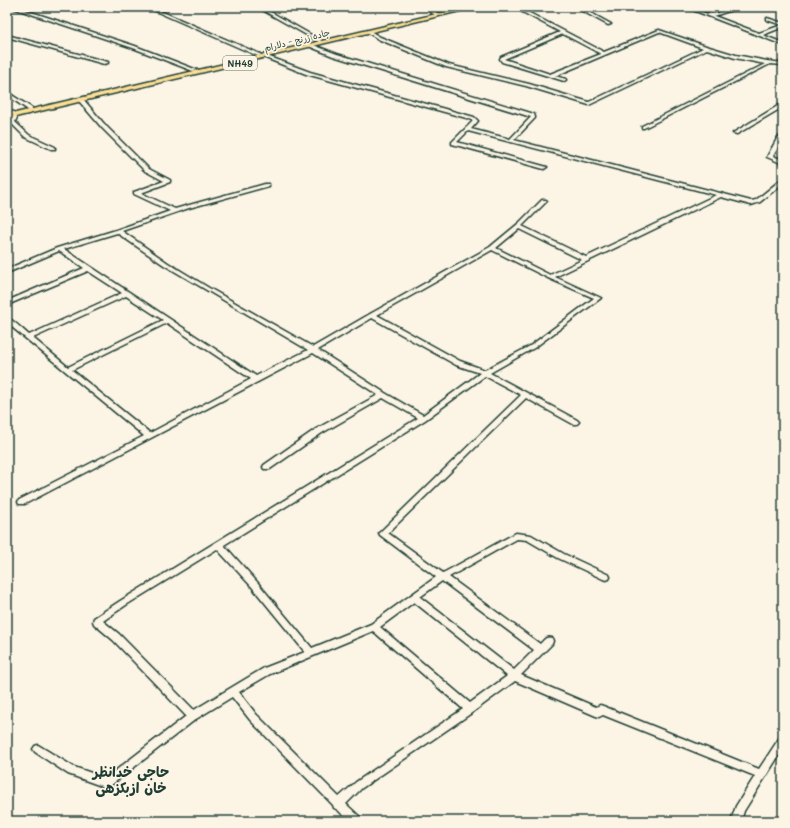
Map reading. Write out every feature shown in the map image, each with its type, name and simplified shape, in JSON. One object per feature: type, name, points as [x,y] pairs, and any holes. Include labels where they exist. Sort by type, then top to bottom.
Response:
[{"type":"highway","name":"جاده زرنج - دلارام","points":[[12,114],[80,100],[308,45],[369,32],[458,8],[474,7]]},
{"type":"highway","name":"جاده زرنج - دلارام","points":[[308,45],[320,40],[437,14]]},
{"type":"highway","name":"جاده زرنج - دلارام","points":[[7,118],[12,114],[30,109],[195,70],[262,56]]},
{"type":"street","points":[[12,7],[134,47],[195,70]]},
{"type":"street","points":[[148,7],[262,56],[308,73],[475,119],[476,121],[454,143],[544,167]]},
{"type":"street","points":[[259,7],[320,40]]},
{"type":"street","points":[[429,7],[437,14]]},
{"type":"street","points":[[515,7],[562,33],[603,53]]},
{"type":"street","points":[[577,7],[609,24]]},
{"type":"street","points":[[687,7],[783,44]]},
{"type":"street","points":[[711,16],[739,7]]},
{"type":"street","points":[[768,19],[783,25]]},
{"type":"street","points":[[759,35],[783,25]]},
{"type":"street","points":[[550,76],[659,30],[678,39],[707,48],[768,64],[783,64]]},
{"type":"street","points":[[369,32],[378,38],[448,66],[527,85],[589,104],[707,48]]},
{"type":"street","points":[[562,33],[502,59],[504,62],[564,80]]},
{"type":"street","points":[[7,36],[106,63]]},
{"type":"street","points":[[308,45],[335,56],[532,115],[534,117],[512,140]]},
{"type":"street","points":[[644,127],[768,64]]},
{"type":"street","points":[[7,93],[30,109]]},
{"type":"street","points":[[80,100],[104,127],[147,170],[168,181],[136,193],[174,211]]},
{"type":"street","points":[[735,133],[783,105]]},
{"type":"street","points":[[12,114],[12,122],[27,136],[53,148]]},
{"type":"street","points":[[468,130],[512,140],[721,196],[755,203],[783,180]]},
{"type":"street","points":[[780,139],[770,157],[783,162]]},
{"type":"street","points":[[7,271],[59,249],[118,231],[174,211],[267,185]]},
{"type":"street","points":[[550,277],[721,196]]},
{"type":"street","points":[[22,502],[313,350],[492,248],[544,201]]},
{"type":"street","points":[[518,226],[587,260]]},
{"type":"street","points":[[118,231],[201,286],[313,350],[383,395],[424,418]]},
{"type":"street","points":[[193,716],[116,637],[97,621],[218,544],[424,418],[486,373],[532,347],[598,298],[550,277],[492,248]]},
{"type":"street","points":[[59,249],[256,379]]},
{"type":"street","points":[[7,303],[88,269]]},
{"type":"street","points":[[28,338],[126,294]]},
{"type":"street","points":[[372,315],[458,363],[486,373],[525,396],[575,422]]},
{"type":"street","points":[[7,319],[28,338],[149,436]]},
{"type":"street","points":[[67,370],[166,321]]},
{"type":"street","points":[[267,467],[320,432],[383,395]]},
{"type":"street","points":[[525,396],[474,444],[446,474],[383,533],[540,649]]},
{"type":"street","points":[[38,749],[71,771],[107,783],[193,716],[233,691],[267,671],[374,627],[416,598],[442,577],[516,536],[528,537],[561,556],[606,577]]},
{"type":"street","points":[[218,544],[255,585],[311,653]]},
{"type":"street","points":[[416,598],[514,676],[599,713],[600,709],[760,774],[760,778]]},
{"type":"street","points":[[374,627],[470,709]]},
{"type":"street","points":[[338,805],[359,785],[470,709],[514,676],[540,649],[549,642]]},
{"type":"street","points":[[233,691],[253,717],[338,805],[356,821]]},
{"type":"street","points":[[736,821],[740,810],[783,740]]},
{"type":"district","name":"حاجی خدانظر خان ازبکزهی","points":[[131,780]]}]
